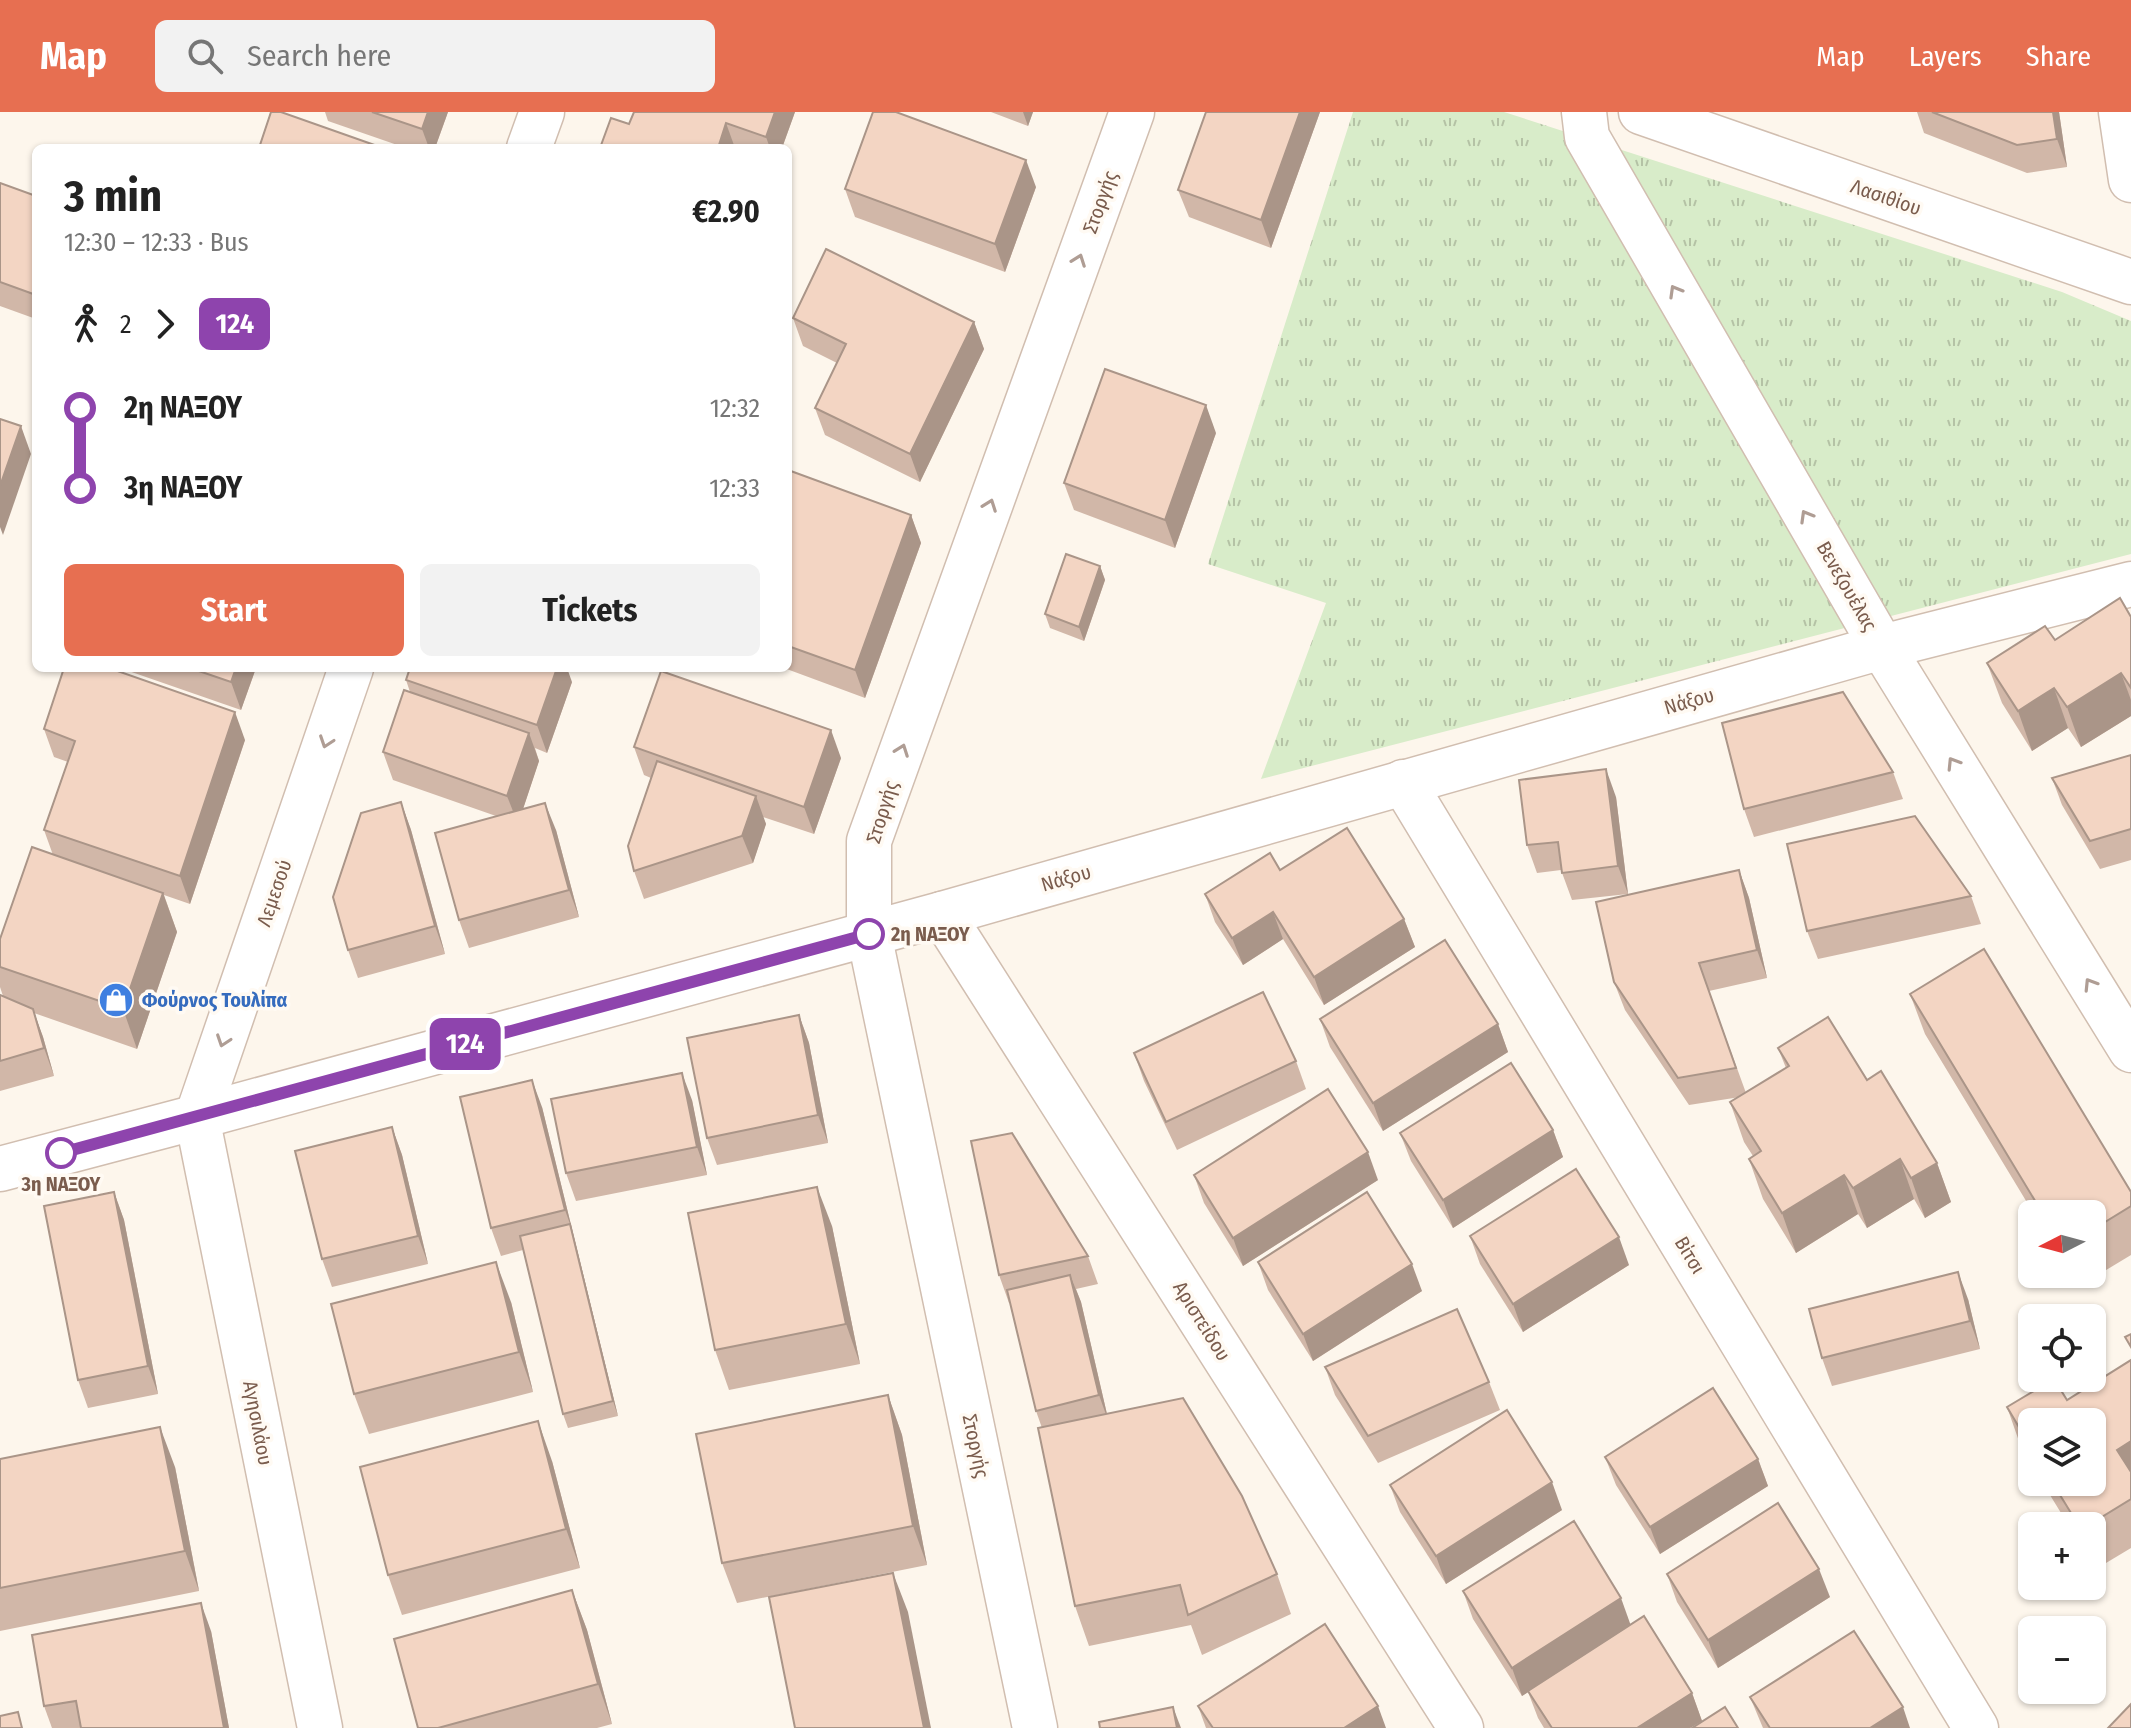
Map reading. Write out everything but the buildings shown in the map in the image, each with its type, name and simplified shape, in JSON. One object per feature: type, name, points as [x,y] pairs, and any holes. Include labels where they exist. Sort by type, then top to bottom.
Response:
[{"type":"street","points":[[530,144],[542,112]]},
{"type":"street","name":"Στοργής","points":[[1035,1728],[869,934],[869,841],[1132,112]]},
{"type":"street","name":"Βενεζουέλας","points":[[1584,112],[1587,137],[1882,647],[2131,1050]]},
{"type":"street","name":"Λασιθίου","points":[[1641,112],[2131,282]]},
{"type":"street","points":[[2121,112],[2131,180]]},
{"type":"street","name":"Νάξου","points":[[0,1169],[942,914],[1882,647],[2131,584]]},
{"type":"street","name":"Λεμεσού","points":[[197,1117],[350,672]]},
{"type":"street","name":"Βίτσι","points":[[1403,782],[1976,1728]]},
{"type":"street","name":"Αριστείδου","points":[[942,914],[1461,1728]]},
{"type":"street","name":"Αγησιλάου","points":[[197,1117],[320,1728]]},
{"type":"green space","points":[[1353,112],[1504,112],[2062,292],[2131,321],[2131,554],[1261,779],[1326,603],[1208,564]]},
{"type":"bus line","name":"124","points":[[61,1153],[869,934]]},
{"type":"place","name":"2η ΝΑΞΟΥ","points":[[869,934]]},
{"type":"place","name":"Φούρνος Τουλίπα","points":[[116,1000]]},
{"type":"place","name":"3η ΝΑΞΟΥ","points":[[61,1153]]}]
